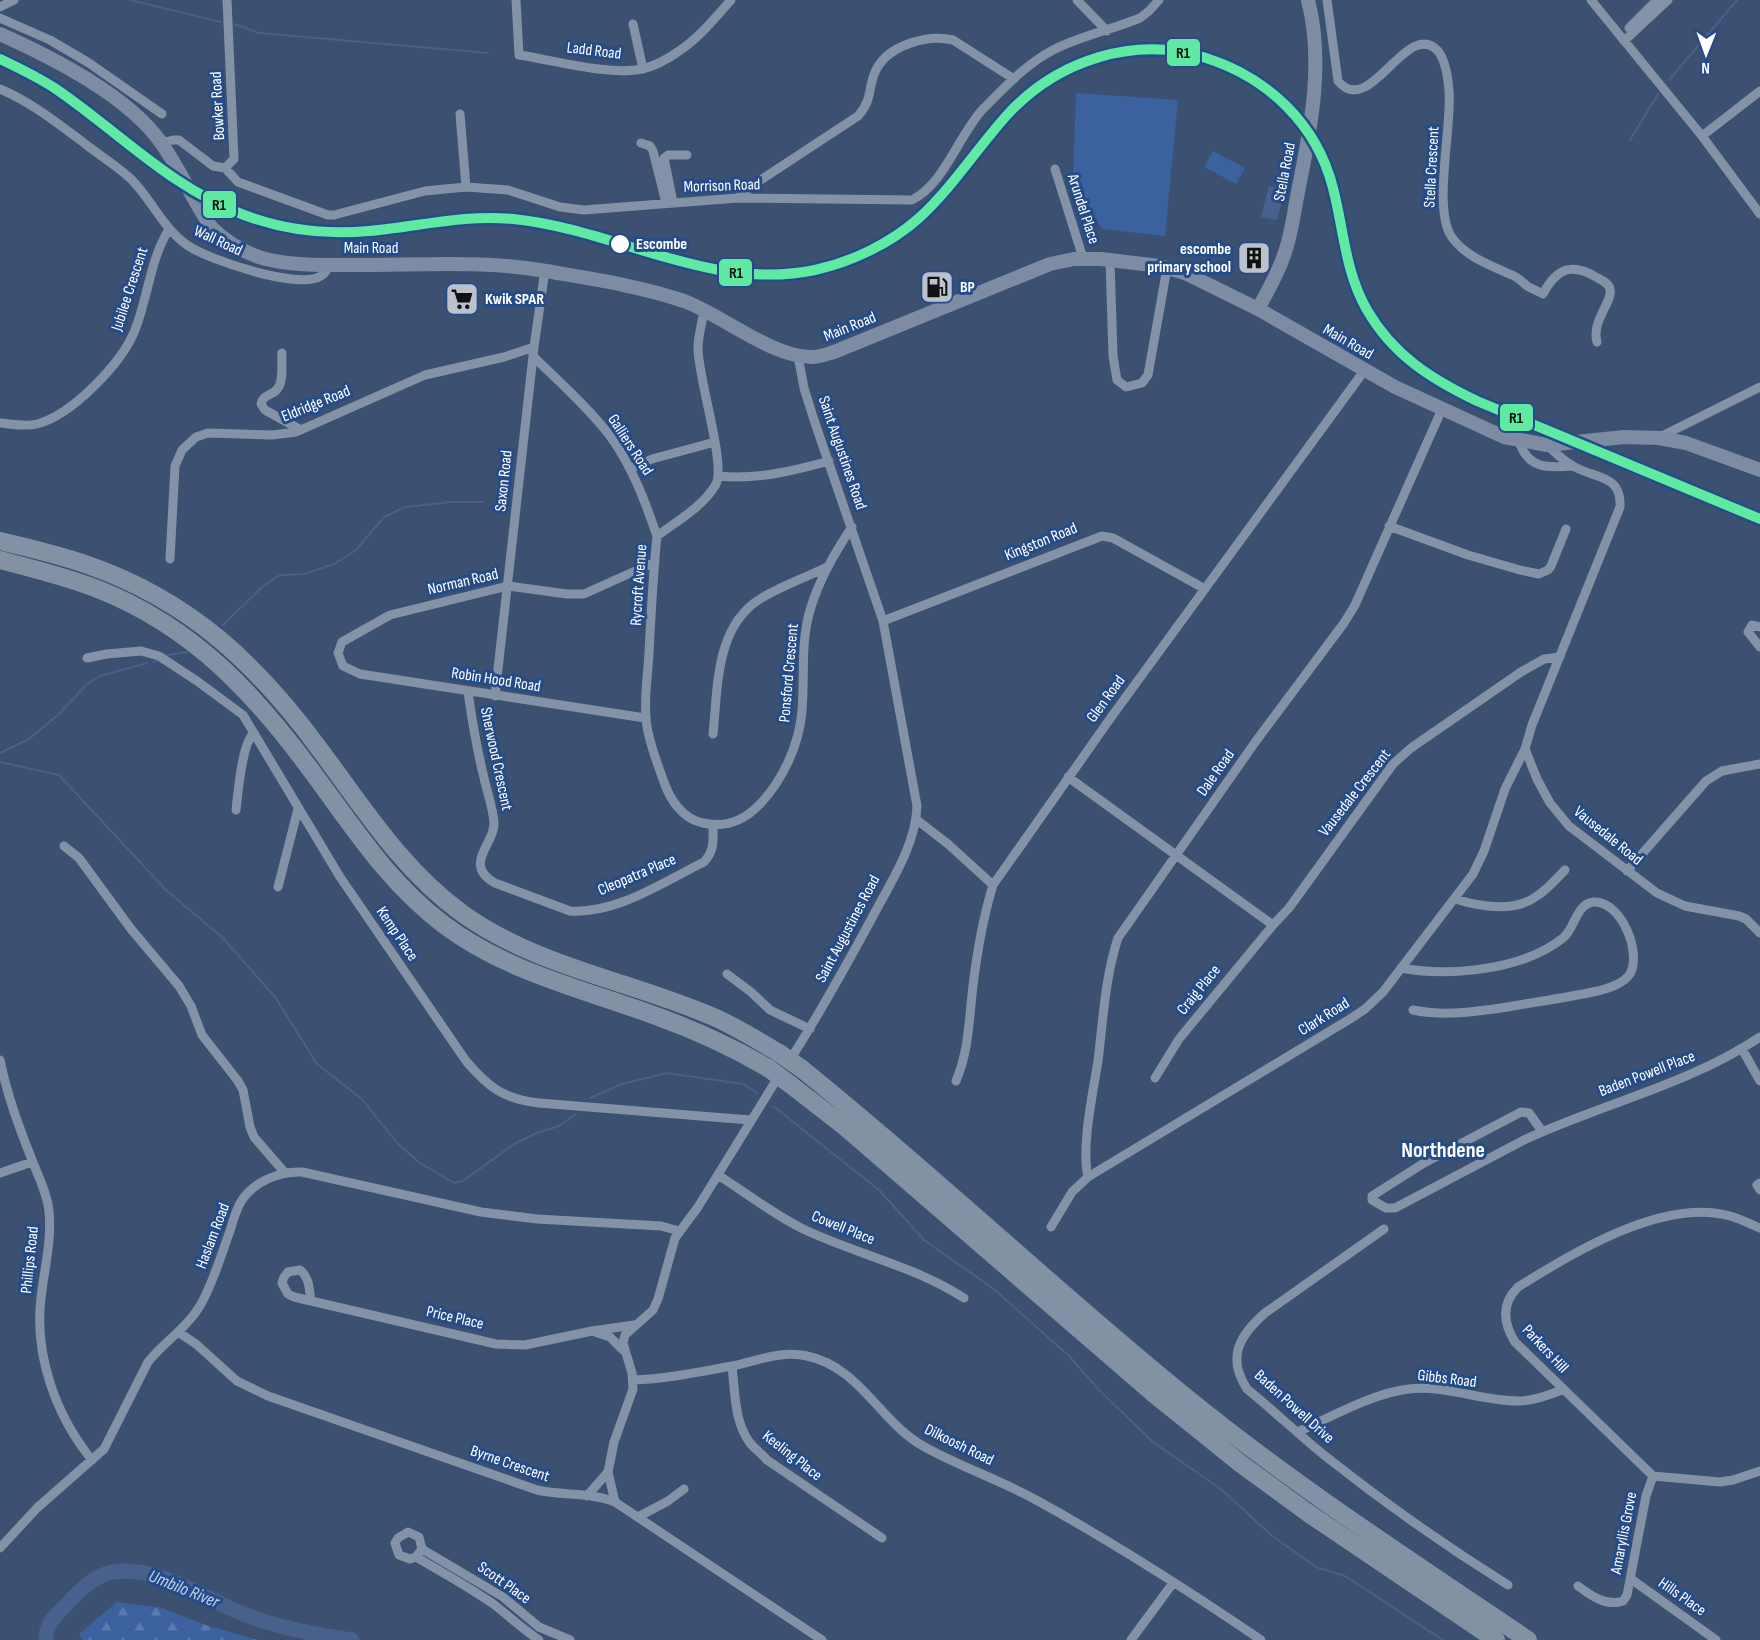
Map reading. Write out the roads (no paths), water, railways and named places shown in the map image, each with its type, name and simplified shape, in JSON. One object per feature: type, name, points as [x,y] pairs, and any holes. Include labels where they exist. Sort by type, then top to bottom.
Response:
[{"type":"highway","points":[[0,540],[89,565],[133,584],[200,623],[233,649],[287,706],[407,865],[462,913],[494,934],[526,950],[717,1019],[779,1053],[865,1121],[1136,1356],[1222,1426],[1337,1509],[1528,1640]]},
{"type":"highway","points":[[0,560],[55,574],[101,590],[163,622],[202,649],[234,678],[276,723],[372,855],[407,893],[443,924],[480,948],[523,970],[692,1030],[768,1068],[845,1127],[1154,1394],[1241,1464],[1308,1513],[1496,1640]]},
{"type":"main road","name":"Stella Road","points":[[1258,309],[1285,254],[1311,116],[1316,58],[1315,34],[1308,0]]},
{"type":"main road","name":"Main Road","points":[[0,34],[43,54],[110,95],[138,117],[162,143],[211,227],[222,237],[269,260],[328,265],[480,265],[545,270],[686,302],[771,345],[798,356],[813,357],[824,355],[1050,264],[1083,258],[1167,268],[1201,279],[1258,309],[1364,371],[1489,431],[1519,441],[1547,445],[1624,437],[1659,438],[1686,443],[1760,470]]},
{"type":"street","points":[[0,7],[14,0]]},
{"type":"street","name":"Bowker Road","points":[[162,143],[179,140],[213,166],[225,168],[231,165],[234,159],[227,0]]},
{"type":"street","name":"Ladd Road","points":[[516,0],[519,55],[624,70],[643,69],[655,65],[680,51],[731,0]]},
{"type":"street","points":[[1077,0],[1107,31]]},
{"type":"street","name":"Morrison Road","points":[[225,168],[238,182],[328,215],[348,212],[425,191],[466,187],[508,190],[560,207],[584,210],[738,198],[912,200],[920,196],[934,182],[971,124],[1014,79],[1052,51],[1140,18],[1159,0]]},
{"type":"street","name":"Stella Crescent","points":[[1327,0],[1338,81],[1343,86],[1357,90],[1372,84],[1398,58],[1416,47],[1423,45],[1437,51],[1443,61],[1448,81],[1450,109],[1443,206],[1445,223],[1451,236],[1458,244],[1493,268],[1514,276],[1528,287],[1543,294],[1548,284],[1559,273],[1573,269],[1593,275],[1609,286],[1610,293],[1596,330],[1597,342]]},
{"type":"street","points":[[1623,38],[1657,0]]},
{"type":"street","points":[[1623,38],[1668,0]]},
{"type":"street","points":[[1594,1],[1702,136],[1760,214]]},
{"type":"street","points":[[0,18],[50,40],[89,63],[162,114]]},
{"type":"street","points":[[633,24],[643,69]]},
{"type":"street","points":[[738,198],[753,185],[858,116],[867,106],[878,67],[886,58],[905,46],[927,39],[953,40],[1014,79]]},
{"type":"street","name":"Wall Road","points":[[1,90],[22,99],[43,113],[124,174],[141,190],[169,229],[196,251],[222,262],[273,276],[312,278],[323,275],[328,265]]},
{"type":"street","points":[[1702,136],[1760,91]]},
{"type":"street","points":[[460,114],[466,187]]},
{"type":"street","points":[[641,143],[650,146],[653,152],[669,203]]},
{"type":"street","points":[[669,203],[664,158],[668,155],[687,155]]},
{"type":"street","name":"Arundel Place","points":[[1055,169],[1083,258]]},
{"type":"street","name":"Jubilee Crescent","points":[[0,423],[28,425],[57,416],[81,399],[115,362],[135,330],[159,248],[169,229]]},
{"type":"street","points":[[1110,260],[1113,356],[1117,380],[1126,387],[1142,383],[1148,375],[1167,268]]},
{"type":"street","name":"Saxon Road","points":[[495,696],[545,270]]},
{"type":"street","points":[[704,311],[698,356],[718,458],[719,477],[735,478],[774,474],[829,461]]},
{"type":"street","name":"Eldridge Road","points":[[170,559],[176,466],[182,450],[196,437],[208,433],[285,435],[425,375],[534,352]]},
{"type":"street","name":"Galliers Road","points":[[534,352],[611,438],[642,491],[657,536]]},
{"type":"street","points":[[282,353],[280,385],[261,400],[262,407],[301,430]]},
{"type":"street","name":"Saint Augustines Road","points":[[624,1352],[625,1335],[653,1310],[675,1238],[698,1207],[750,1120],[839,981],[909,844],[917,820],[914,782],[883,621],[804,388],[798,356]]},
{"type":"street","name":"Glen Road","points":[[956,1081],[966,1049],[973,984],[986,906],[993,885],[1068,777],[1364,371]]},
{"type":"street","points":[[1659,438],[1760,387]]},
{"type":"street","name":"Dale Road","points":[[1088,1176],[1086,1162],[1088,1132],[1114,949],[1118,938],[1256,741],[1356,605],[1442,409]]},
{"type":"street","points":[[1519,441],[1524,454],[1537,465],[1572,466]]},
{"type":"street","points":[[630,469],[652,459],[714,442]]},
{"type":"street","points":[[1525,749],[1532,725],[1620,507],[1621,496],[1617,487],[1610,481],[1572,466],[1547,445]]},
{"type":"street","name":"Rycroft Avenue","points":[[713,825],[696,822],[684,813],[668,794],[645,718],[657,536],[705,499],[719,477]]},
{"type":"street","points":[[1389,526],[1468,555],[1539,574],[1551,566],[1566,529]]},
{"type":"street","name":"Ponsford Crescent","points":[[713,825],[725,825],[751,813],[768,796],[789,759],[796,743],[802,710],[806,630],[817,589],[827,567],[852,527]]},
{"type":"street","name":"Kingston Road","points":[[883,621],[1102,536],[1113,538],[1205,589]]},
{"type":"street","name":"Norman Road","points":[[343,666],[338,653],[342,642],[376,622],[403,612],[508,586],[576,595],[591,592],[655,562]]},
{"type":"street","points":[[713,734],[725,644],[735,622],[760,599],[827,567]]},
{"type":"street","points":[[1760,627],[1752,625],[1748,632],[1760,648]]},
{"type":"street","name":"Kemp Place","points":[[87,658],[135,651],[159,656],[243,715],[340,877],[466,1061],[499,1093],[519,1101],[750,1120]]},
{"type":"street","name":"Vausedale Crescent","points":[[1273,925],[1289,908],[1393,764],[1411,748],[1521,672],[1544,659],[1560,657]]},
{"type":"street","name":"Robin Hood Road","points":[[343,666],[360,674],[645,718]]},
{"type":"street","name":"Sherwood Crescent","points":[[468,692],[494,822],[491,835],[484,848],[481,867]]},
{"type":"street","points":[[472,717],[483,694]]},
{"type":"street","points":[[236,810],[246,747],[253,734]]},
{"type":"street","name":"Vausedale Road","points":[[1525,749],[1537,779],[1559,816],[1593,845],[1667,899],[1701,910],[1739,916],[1746,919],[1760,933]]},
{"type":"street","name":"Clark Road","points":[[1051,1227],[1072,1192],[1088,1176],[1365,1009],[1383,992],[1455,899],[1480,862],[1505,789],[1525,749]]},
{"type":"street","points":[[1627,871],[1706,781],[1729,769],[1760,764]]},
{"type":"street","points":[[1068,777],[1273,925]]},
{"type":"street","points":[[278,887],[298,809]]},
{"type":"street","points":[[917,820],[948,844],[993,885]]},
{"type":"street","name":"Cleopatra Place","points":[[481,867],[486,876],[495,883],[570,910],[611,906],[704,862],[713,848],[713,825]]},
{"type":"street","points":[[291,833],[309,826]]},
{"type":"street","points":[[64,846],[79,858],[131,929],[179,986],[191,1006],[202,1035],[243,1090],[254,1137],[285,1173],[303,1172],[481,1212],[537,1220],[661,1226],[679,1232]]},
{"type":"street","points":[[1455,899],[1491,906],[1508,907],[1521,904],[1535,898],[1565,870]]},
{"type":"street","points":[[1401,968],[1432,971],[1484,968],[1524,960],[1564,938],[1580,911],[1585,905],[1593,902],[1604,904],[1613,911],[1631,938],[1634,956],[1630,973],[1614,986],[1554,999],[1468,1012],[1434,1013],[1413,1010]]},
{"type":"street","name":"Craig Place","points":[[1155,1078],[1179,1039],[1273,925]]},
{"type":"street","points":[[727,974],[770,1010],[810,1029]]},
{"type":"street","name":"Baden Powell Place","points":[[1542,1131],[1529,1113],[1521,1112],[1424,1163],[1379,1190],[1371,1198],[1379,1206],[1395,1208],[1542,1131],[1687,1076],[1742,1049],[1760,1037]]},
{"type":"street","points":[[1742,1049],[1760,1082]]},
{"type":"street","name":"Phillips Road","points":[[0,1060],[13,1111],[49,1210],[50,1237],[39,1320],[43,1356],[63,1416],[81,1447],[92,1460]]},
{"type":"street","points":[[0,1173],[32,1162]]},
{"type":"street","name":"Haslam Road","points":[[0,1548],[33,1512],[104,1449],[148,1362],[192,1318],[201,1304],[242,1200],[268,1179],[285,1173]]},
{"type":"street","name":"Cowell Place","points":[[718,1175],[804,1230],[934,1281],[964,1298]]},
{"type":"street","points":[[1760,1183],[1757,1185],[1760,1190]]},
{"type":"street","name":"Parkers Hill","points":[[1653,1476],[1523,1351],[1508,1331],[1506,1304],[1510,1295],[1518,1287],[1569,1257],[1622,1230],[1658,1218],[1676,1214],[1716,1213],[1760,1228]]},
{"type":"street","name":"Baden Powell Drive","points":[[1384,1229],[1250,1326],[1242,1339],[1237,1360],[1241,1380],[1247,1389],[1322,1453],[1439,1541],[1508,1585]]},
{"type":"street","name":"Price Place","points":[[312,1301],[513,1346],[634,1325]]},
{"type":"street","points":[[592,1331],[610,1337],[624,1352],[633,1380],[629,1400],[614,1442],[608,1472],[615,1502]]},
{"type":"street","name":"Byrne Crescent","points":[[178,1332],[196,1344],[237,1381],[268,1396],[537,1490],[615,1502],[822,1640]]},
{"type":"street","name":"Dilkoosh Road","points":[[633,1380],[665,1378],[793,1354],[826,1362],[844,1372],[900,1428],[923,1446],[1039,1501],[1173,1582],[1261,1640]]},
{"type":"street","name":"Keeling Place","points":[[732,1366],[741,1429],[750,1444],[767,1460],[882,1538]]},
{"type":"street","name":"Gibbs Road","points":[[1299,1432],[1382,1396],[1408,1389],[1431,1389],[1519,1402],[1545,1397],[1562,1390]]},
{"type":"street","points":[[1653,1476],[1720,1482],[1760,1471]]},
{"type":"street","points":[[587,1496],[608,1472]]},
{"type":"street","name":"Amaryllis Grove","points":[[1578,1586],[1591,1596],[1612,1602],[1623,1601],[1631,1579],[1646,1496],[1653,1476]]},
{"type":"street","points":[[638,1517],[668,1501],[684,1489]]},
{"type":"street","name":"Scott Place","points":[[419,1553],[503,1597],[539,1627],[570,1640]]},
{"type":"street","name":"Scott Place","points":[[452,1571],[523,1630],[539,1640]]},
{"type":"street","name":"Hills Place","points":[[1631,1579],[1716,1640]]},
{"type":"street","points":[[1131,1640],[1173,1582]]},
{"type":"waterway","points":[[130,0],[221,22]]},
{"type":"waterway","points":[[1669,80],[1737,0]]},
{"type":"waterway","points":[[234,24],[259,33],[488,53]]},
{"type":"waterway","points":[[1630,140],[1658,94]]},
{"type":"waterway","points":[[223,625],[262,587],[280,575],[304,574],[334,564],[356,550],[384,517],[405,507],[451,502],[483,502]]},
{"type":"waterway","points":[[168,655],[187,652]]},
{"type":"waterway","points":[[153,662],[161,660]]},
{"type":"waterway","points":[[0,753],[29,739],[59,714],[87,684],[100,676],[147,663]]},
{"type":"waterway","points":[[0,762],[59,775],[166,890],[223,938],[275,997],[317,1064],[362,1099],[398,1144],[420,1163],[454,1183],[463,1181],[514,1144],[559,1126],[576,1114]]},
{"type":"waterway","points":[[590,1098],[622,1084],[667,1073],[743,1084],[757,1093]]},
{"type":"waterway","points":[[773,1106],[879,1190],[924,1240],[995,1290],[1069,1356],[1100,1391],[1154,1443],[1221,1489],[1271,1535],[1316,1567],[1345,1576],[1443,1640]]},
{"type":"waterway","name":"Umbilo River","points":[[46,1640],[47,1629],[52,1620],[83,1588],[106,1574],[130,1571],[163,1578],[241,1613],[267,1622],[310,1633],[352,1640]]},
{"type":"place","name":"Escombe","points":[[620,244]]},
{"type":"place","name":"escombe primary school","points":[[1254,258]]},
{"type":"place","name":"BP","points":[[937,287]]},
{"type":"place","name":"Kwik SPAR","points":[[462,299]]},
{"type":"district","name":"Northdene","points":[[1443,1150]]}]
